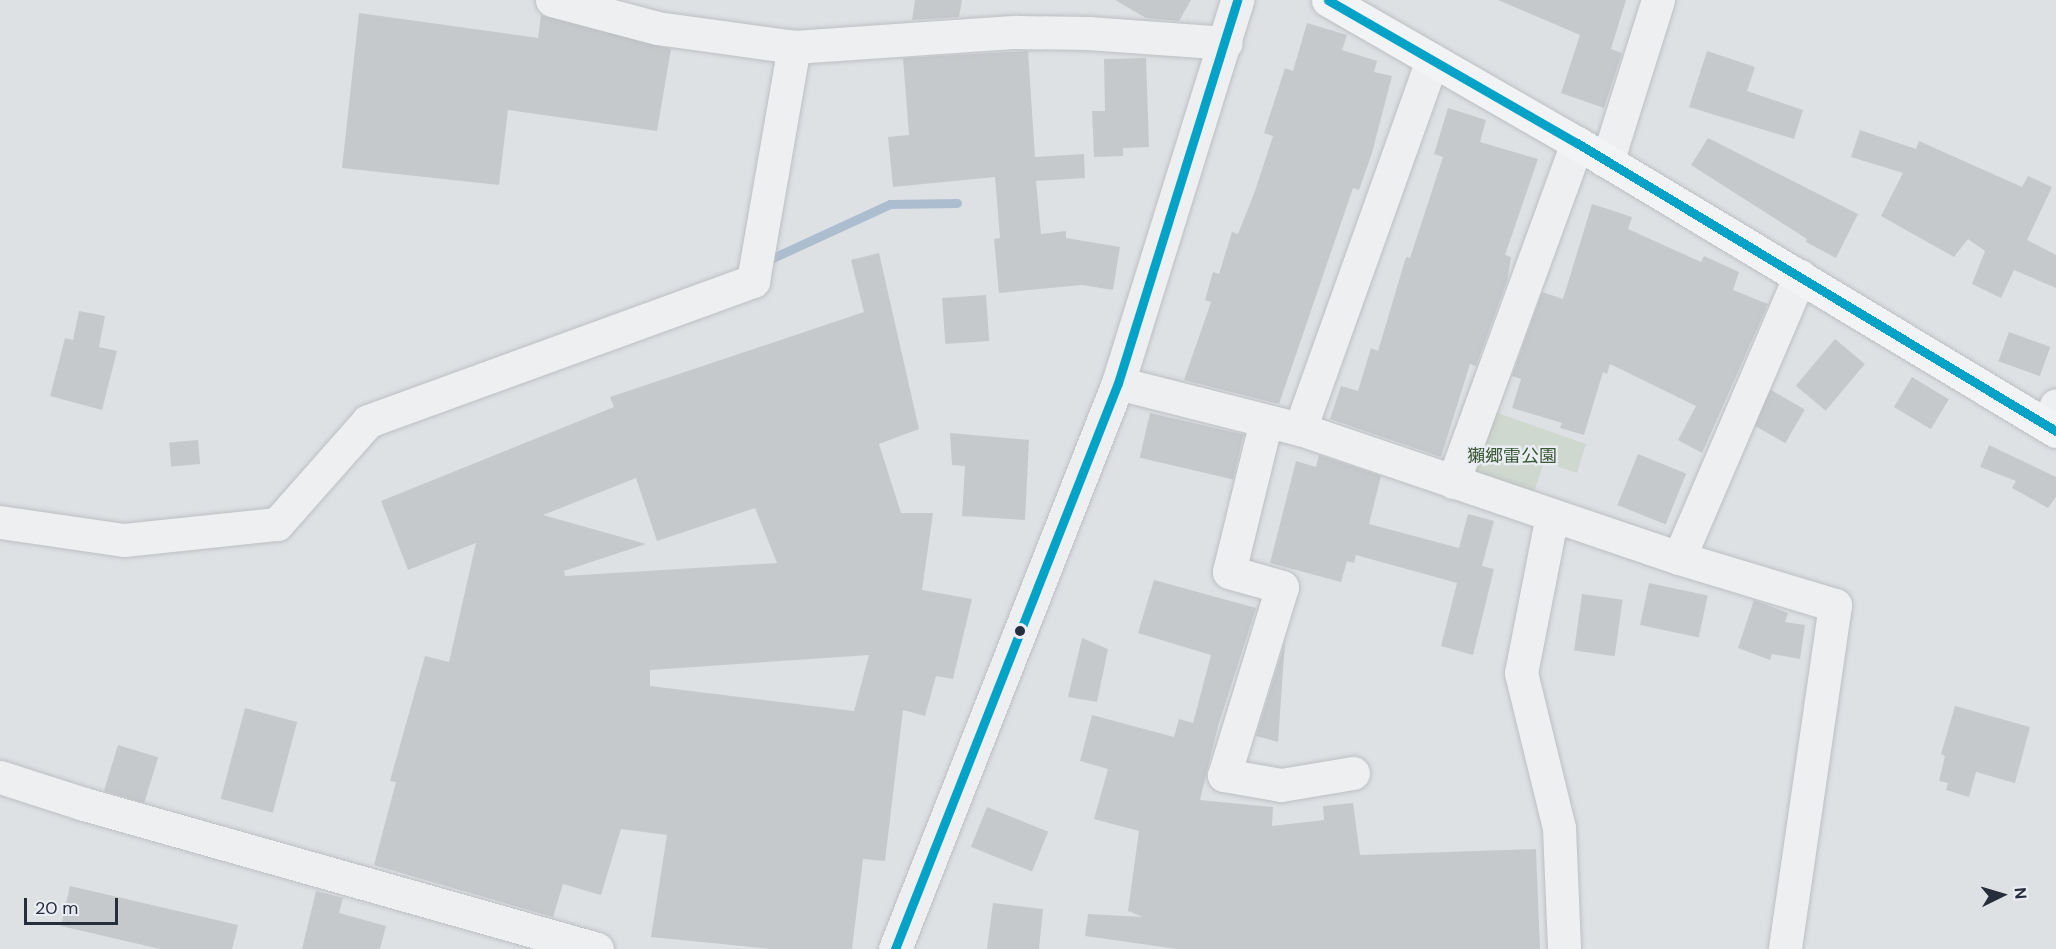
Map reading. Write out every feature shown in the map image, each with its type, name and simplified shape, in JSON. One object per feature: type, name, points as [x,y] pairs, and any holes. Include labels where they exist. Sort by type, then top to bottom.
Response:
[{"type":"main road","points":[[1328,0],[1577,143],[1800,276],[2053,420]]},
{"type":"street","points":[[552,0],[657,28],[794,47],[1016,32],[1088,33],[1226,43]]},
{"type":"street","points":[[896,949],[1118,383],[1226,43],[1237,0]]},
{"type":"street","points":[[1604,160],[1612,146],[1658,0]]},
{"type":"street","points":[[0,522],[124,540],[277,524],[368,421],[753,281],[794,47]]},
{"type":"street","points":[[1300,429],[1432,60]]},
{"type":"street","points":[[1453,482],[1577,143]]},
{"type":"street","points":[[1679,558],[1800,276]]},
{"type":"street","points":[[1118,383],[1300,429],[1679,558],[1835,605],[1785,949]]},
{"type":"street","points":[[1266,421],[1228,572],[1282,587],[1224,775],[1281,785],[1353,772]]},
{"type":"street","points":[[1552,515],[1521,673],[1559,828],[1564,949]]},
{"type":"street","points":[[0,777],[95,808],[597,949]]},
{"type":"green space","name":"獺郷雷公園","points":[[1492,411],[1586,444],[1577,473],[1544,462],[1532,498],[1480,480],[1475,463]]},
{"type":"building","points":[[915,0],[962,0],[959,17],[912,20]]},
{"type":"building","points":[[1115,0],[1191,0],[1179,21],[1146,18]]},
{"type":"building","points":[[1498,0],[1626,0],[1611,49],[1622,53],[1604,108],[1561,93],[1580,35]]},
{"type":"building","points":[[359,13],[538,38],[541,15],[671,49],[657,131],[508,110],[499,185],[342,168]]},
{"type":"building","points":[[1307,23],[1347,35],[1342,50],[1377,61],[1374,72],[1392,76],[1372,153],[1359,190],[1353,188],[1279,404],[1184,380],[1211,302],[1205,300],[1213,272],[1219,274],[1232,232],[1238,234],[1255,191],[1273,136],[1264,133],[1285,68],[1293,71]]},
{"type":"building","points":[[1028,51],[1035,157],[1084,154],[1085,178],[1036,181],[1041,234],[1066,231],[1066,238],[1120,247],[1113,290],[1082,285],[999,293],[994,239],[1000,238],[995,177],[893,187],[888,137],[909,135],[903,58]]},
{"type":"building","points":[[1707,51],[1755,67],[1747,91],[1803,110],[1794,139],[1689,107]]},
{"type":"building","points":[[1146,58],[1149,147],[1123,148],[1123,156],[1094,157],[1092,111],[1105,111],[1104,59]]},
{"type":"building","points":[[1448,108],[1486,120],[1480,142],[1538,159],[1505,255],[1511,257],[1507,281],[1476,366],[1470,364],[1441,457],[1330,419],[1341,386],[1358,391],[1371,348],[1378,351],[1406,257],[1410,258],[1443,157],[1434,154]]},
{"type":"building","points":[[1860,130],[1916,149],[1919,141],[2022,187],[2028,176],[2052,187],[2027,240],[2056,255],[2056,288],[2014,270],[2001,298],[1972,284],[1985,251],[1968,239],[1954,257],[1881,216],[1903,173],[1851,157]]},
{"type":"building","points":[[1708,138],[1858,214],[1836,258],[1806,242],[1807,239],[1691,165]]},
{"type":"building","points":[[1592,204],[1632,217],[1628,229],[1701,262],[1704,256],[1739,272],[1733,290],[1768,304],[1702,453],[1678,440],[1696,406],[1610,364],[1607,374],[1603,372],[1584,435],[1560,428],[1562,423],[1512,408],[1521,379],[1512,376],[1542,292],[1563,299]]},
{"type":"building","points":[[879,253],[919,429],[879,444],[901,513],[933,513],[922,590],[972,599],[953,679],[936,676],[925,716],[903,710],[885,861],[863,859],[852,949],[771,949],[651,937],[667,835],[621,829],[601,895],[563,884],[553,917],[374,865],[396,782],[390,781],[425,656],[449,662],[476,543],[408,570],[381,501],[614,407],[610,397],[864,312],[851,260]],"holes":[[[636,478],[657,541],[755,508],[777,563],[565,576],[564,571],[646,544],[543,515]],[[869,655],[854,711],[650,686],[650,670]]]},
{"type":"building","points":[[986,295],[989,341],[945,344],[942,298]]},
{"type":"building","points":[[79,311],[105,316],[99,347],[117,351],[102,410],[50,396],[65,338],[73,340]]},
{"type":"building","points":[[2009,332],[2050,347],[2040,376],[1998,361]]},
{"type":"building","points":[[1835,339],[1865,364],[1826,411],[1796,386]]},
{"type":"building","points":[[1912,377],[1949,399],[1931,429],[1894,407]]},
{"type":"building","points":[[1771,390],[1805,410],[1785,443],[1752,424]]},
{"type":"building","points":[[1150,413],[1244,435],[1233,479],[1140,458]]},
{"type":"building","points":[[950,433],[1029,440],[1025,520],[962,516],[965,466],[952,465]]},
{"type":"building","points":[[198,440],[200,464],[171,466],[169,443]]},
{"type":"building","points":[[1989,445],[2056,477],[2056,497],[2048,508],[2012,488],[2016,481],[1980,467]]},
{"type":"building","points":[[1638,454],[1686,473],[1666,524],[1617,505]]},
{"type":"building","points":[[1319,455],[1381,476],[1369,524],[1459,548],[1468,514],[1494,521],[1482,566],[1494,569],[1473,655],[1441,646],[1457,583],[1356,555],[1354,563],[1347,561],[1341,582],[1270,563],[1296,461],[1316,467]]},
{"type":"building","points":[[1154,580],[1256,608],[1218,726],[1200,800],[1273,807],[1272,826],[1324,820],[1323,806],[1353,803],[1360,855],[1536,849],[1540,949],[1177,949],[1085,936],[1088,914],[1143,917],[1128,911],[1139,831],[1094,819],[1108,769],[1080,761],[1092,715],[1174,737],[1179,719],[1193,723],[1211,655],[1138,633]]},
{"type":"building","points":[[1649,583],[1708,595],[1699,638],[1640,625]]},
{"type":"building","points":[[1582,594],[1623,600],[1615,656],[1574,650]]},
{"type":"building","points":[[1754,600],[1788,613],[1785,622],[1805,625],[1800,659],[1772,654],[1770,660],[1738,648]]},
{"type":"building","points":[[1082,638],[1108,649],[1097,702],[1068,697]]},
{"type":"building","points":[[1285,642],[1278,742],[1256,736]]},
{"type":"building","points":[[1955,706],[2030,727],[2015,783],[1976,772],[1969,797],[1946,790],[1948,783],[1939,781],[1945,756],[1941,754]]},
{"type":"building","points":[[245,708],[297,722],[273,813],[221,799]]},
{"type":"building","points":[[118,745],[158,757],[144,803],[104,791]]},
{"type":"building","points":[[987,807],[1048,832],[1032,872],[971,847]]},
{"type":"building","points":[[70,886],[238,925],[232,949],[160,949],[61,926]]},
{"type":"building","points":[[316,891],[343,898],[339,913],[386,926],[380,949],[302,949]]},
{"type":"building","points":[[993,903],[1043,909],[1039,949],[987,949]]},
{"type":"waterway","points":[[764,262],[890,204],[957,203]]},
{"type":"transit line","points":[[895,949],[1118,383],[1237,0]]},
{"type":"transit line","points":[[1328,0],[1577,143],[2056,431]]}]
